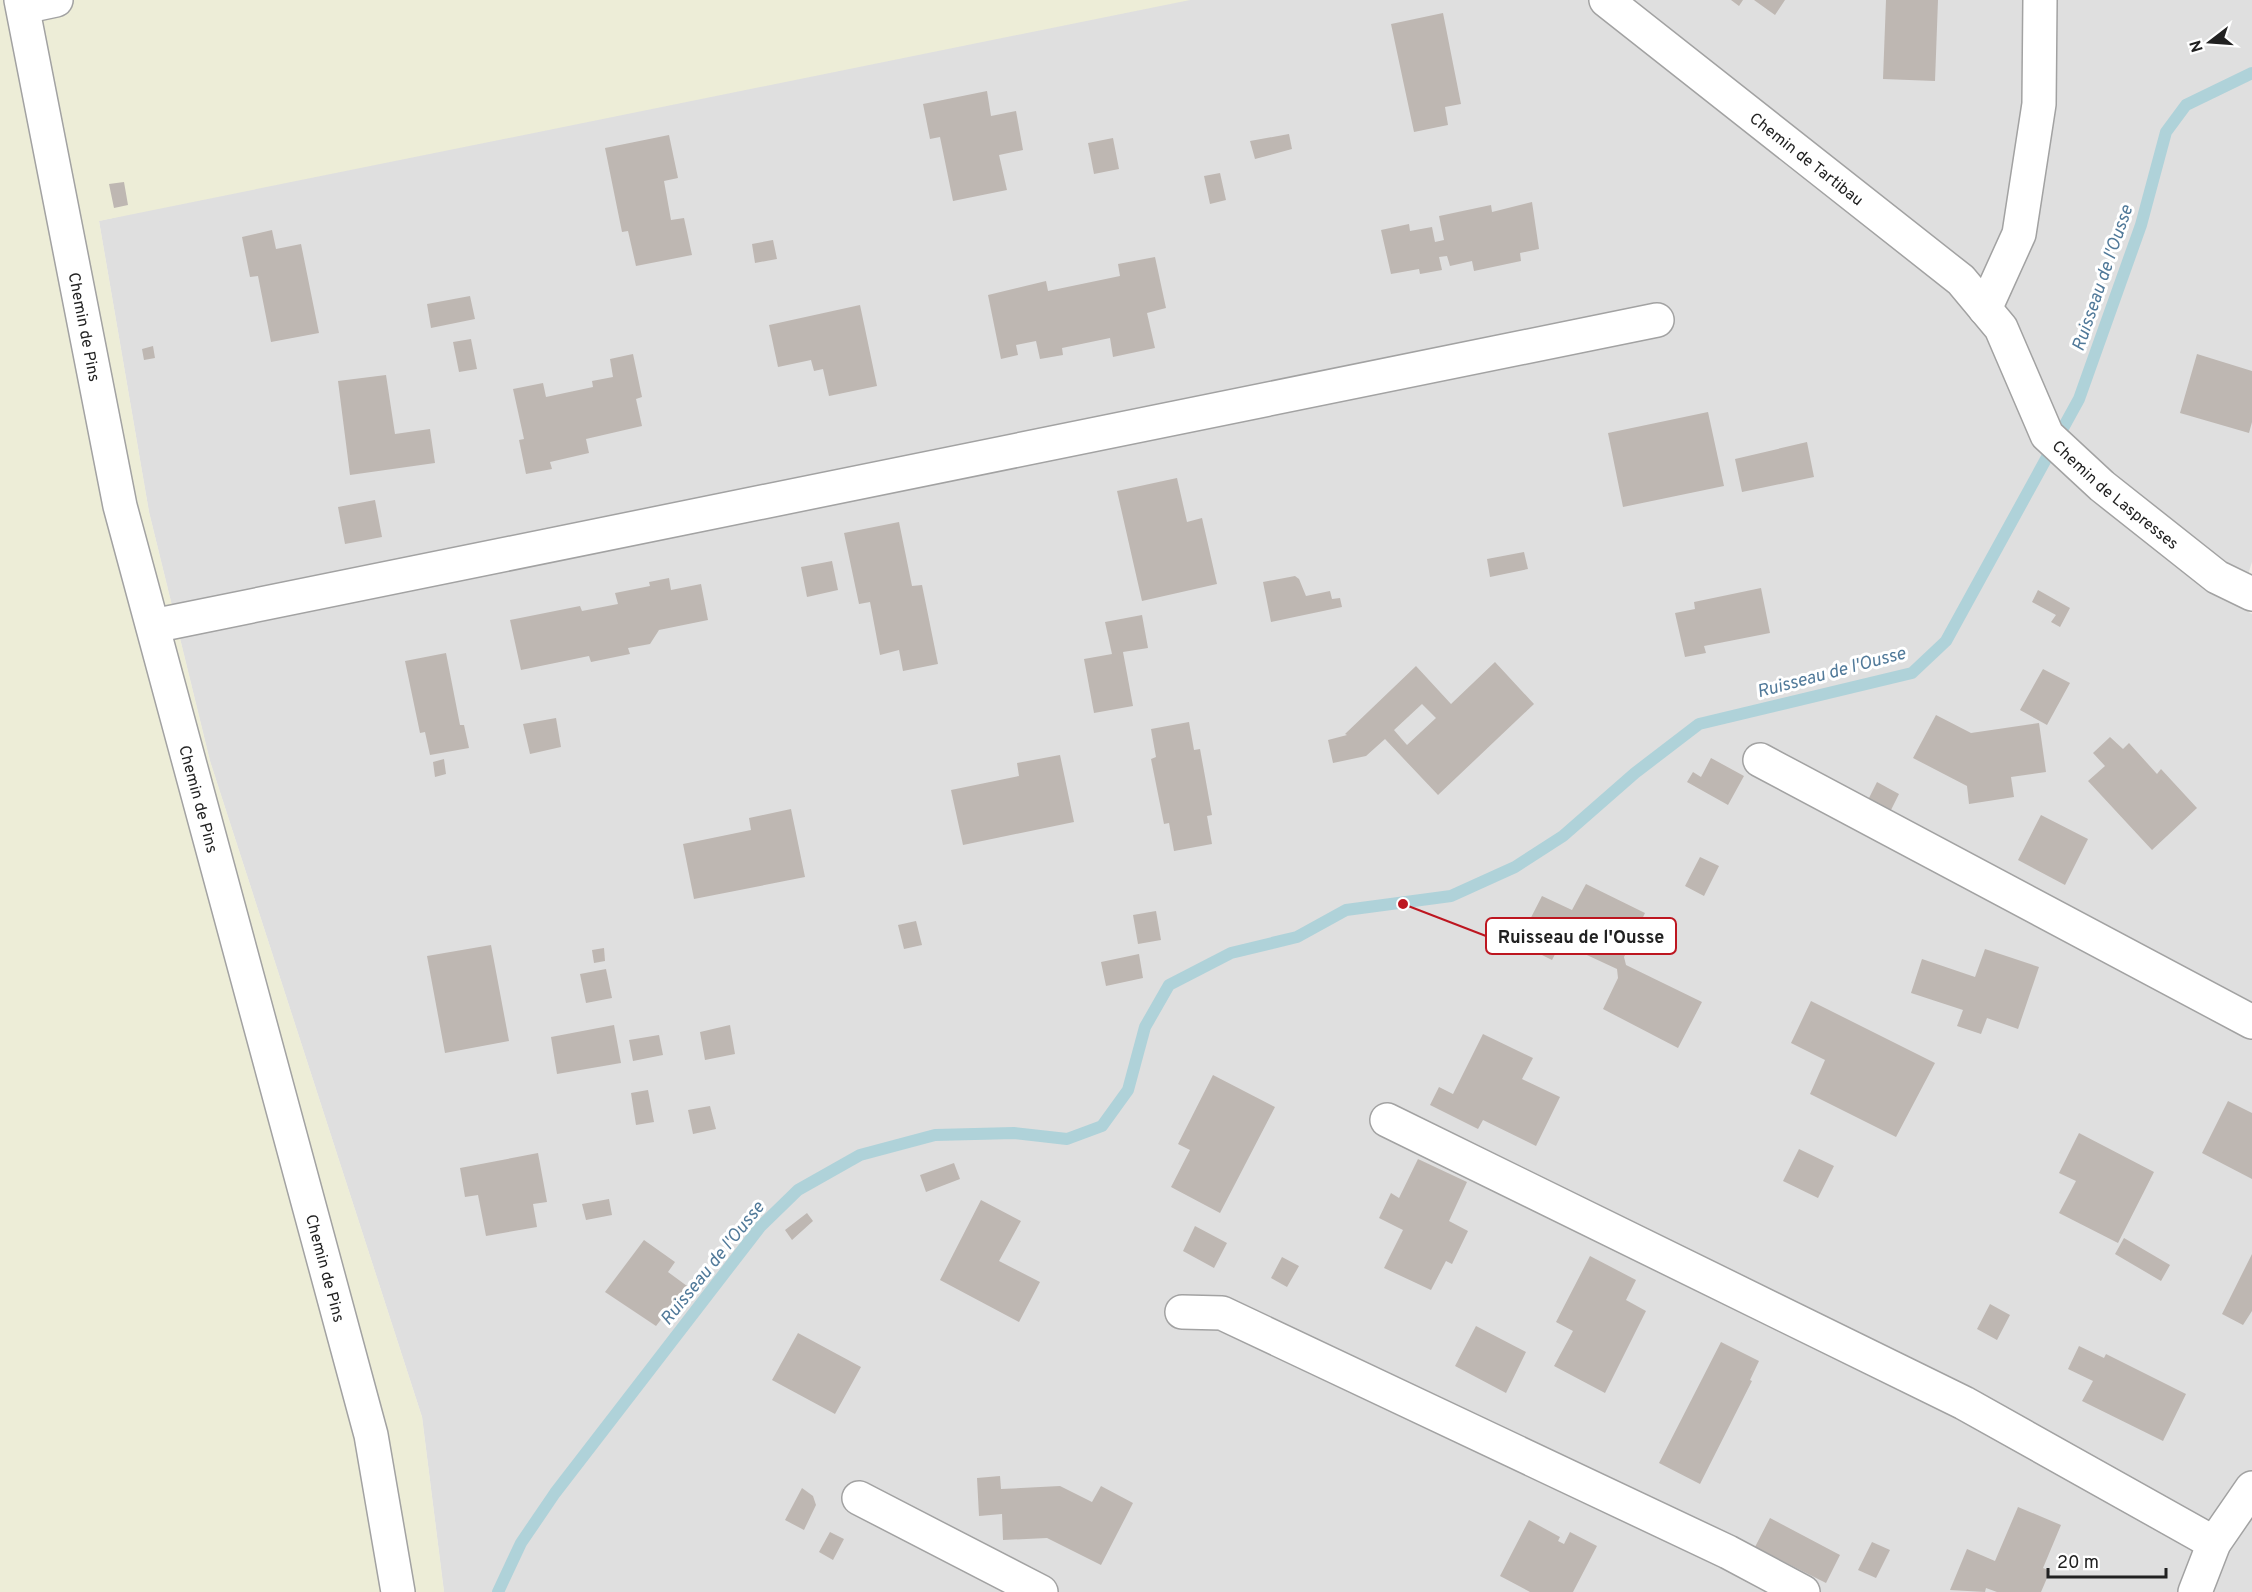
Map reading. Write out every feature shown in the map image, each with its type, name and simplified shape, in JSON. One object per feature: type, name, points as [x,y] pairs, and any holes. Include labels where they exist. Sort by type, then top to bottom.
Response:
[{"type":"street","points":[[22,3],[56,0]]},
{"type":"street","name":"Chemin de Tartibau","points":[[1606,0],[1952,272],[1993,318]]},
{"type":"street","points":[[1993,318],[2019,234],[2038,105],[2040,0]]},
{"type":"street","name":"Chemin de Pins","points":[[22,3],[120,506],[371,1435],[398,1592]]},
{"type":"street","name":"Chemin de Laspresses","points":[[1993,318],[2047,435],[2102,486],[2217,577],[2252,594]]},
{"type":"street","points":[[153,626],[1657,320]]},
{"type":"street","points":[[1760,760],[2252,1022]]},
{"type":"street","points":[[1387,1120],[1964,1403],[2214,1543]]},
{"type":"street","points":[[1182,1312],[1222,1313],[1728,1552],[1803,1592]]},
{"type":"street","points":[[2195,1592],[2214,1543],[2252,1488]]},
{"type":"street","points":[[859,1498],[1041,1592]]},
{"type":"shaded area","points":[[1175,0],[2252,0],[2252,562],[2238,606],[2252,614],[2252,1592],[444,1592],[422,1417],[210,761],[149,512],[99,221],[513,128]]},
{"type":"green space","points":[[0,0],[1190,0],[99,221],[149,512],[210,761],[422,1417],[444,1592],[0,1592]]},
{"type":"building","points":[[1731,0],[1743,0],[1739,6]]},
{"type":"building","points":[[1754,0],[1785,0],[1775,15]]},
{"type":"building","points":[[1886,0],[1938,0],[1935,81],[1883,79]]},
{"type":"building","points":[[1443,13],[1461,104],[1445,107],[1448,125],[1414,132],[1391,24]]},
{"type":"building","points":[[987,91],[991,116],[1016,111],[1023,150],[999,155],[1007,190],[953,201],[940,137],[930,139],[923,104]]},
{"type":"building","points":[[1289,134],[1292,149],[1255,159],[1250,141]]},
{"type":"building","points":[[669,135],[678,178],[664,181],[671,220],[684,218],[692,255],[636,266],[628,231],[622,232],[605,148]]},
{"type":"building","points":[[1113,138],[1119,169],[1094,174],[1088,143]]},
{"type":"building","points":[[1220,173],[1226,200],[1210,204],[1204,176]]},
{"type":"building","points":[[124,182],[128,205],[114,208],[109,184]]},
{"type":"building","points":[[1532,202],[1539,249],[1520,253],[1521,261],[1474,271],[1472,261],[1450,266],[1447,256],[1439,257],[1442,270],[1420,274],[1419,269],[1391,274],[1381,230],[1409,224],[1410,231],[1432,227],[1435,242],[1444,240],[1439,216],[1491,205],[1492,212]]},
{"type":"building","points":[[272,230],[276,249],[301,244],[319,333],[271,342],[258,276],[250,277],[242,237]]},
{"type":"building","points":[[773,240],[777,259],[755,263],[752,244]]},
{"type":"building","points":[[1155,257],[1166,308],[1147,313],[1155,348],[1113,357],[1110,338],[1062,348],[1063,355],[1040,359],[1036,341],[1016,345],[1018,355],[1001,359],[988,295],[1046,281],[1048,291],[1120,276],[1118,264]]},
{"type":"building","points":[[470,296],[475,319],[431,328],[427,304]]},
{"type":"building","points":[[860,305],[877,386],[829,396],[823,369],[814,371],[811,360],[778,367],[769,325]]},
{"type":"building","points":[[471,339],[477,369],[459,372],[453,342]]},
{"type":"building","points":[[153,346],[155,358],[144,360],[142,349]]},
{"type":"building","points":[[633,354],[642,397],[636,399],[642,426],[586,439],[589,453],[550,462],[552,469],[526,474],[519,440],[524,439],[513,389],[543,383],[546,397],[593,387],[592,381],[613,377],[610,359]]},
{"type":"building","points":[[2197,354],[2252,371],[2252,422],[2249,433],[2180,413]]},
{"type":"building","points":[[386,375],[395,434],[430,429],[435,463],[350,475],[338,381]]},
{"type":"building","points":[[1708,412],[1724,486],[1623,507],[1608,433]]},
{"type":"building","points":[[1807,442],[1814,477],[1742,492],[1735,459]]},
{"type":"building","points":[[1177,478],[1187,522],[1202,518],[1217,584],[1142,601],[1117,491]]},
{"type":"building","points":[[375,500],[382,537],[345,544],[338,507]]},
{"type":"building","points":[[899,522],[912,586],[922,585],[938,664],[903,671],[899,650],[880,655],[870,602],[859,604],[844,533]]},
{"type":"building","points":[[1524,552],[1528,569],[1490,577],[1487,559]]},
{"type":"building","points":[[832,561],[838,590],[807,597],[801,567]]},
{"type":"building","points":[[1295,576],[1299,579],[1306,596],[1330,591],[1332,599],[1340,598],[1342,607],[1271,622],[1263,582]]},
{"type":"building","points":[[669,578],[671,590],[701,584],[708,620],[659,630],[650,644],[628,648],[630,654],[591,662],[589,656],[521,670],[510,620],[580,606],[582,611],[618,604],[615,593],[650,586],[649,582]]},
{"type":"building","points":[[1761,588],[1770,633],[1704,646],[1706,653],[1685,657],[1675,613],[1695,609],[1694,602]]},
{"type":"building","points":[[2038,590],[2070,608],[2060,627],[2051,622],[2056,615],[2032,602]]},
{"type":"building","points":[[1142,615],[1148,648],[1123,652],[1133,706],[1094,713],[1084,659],[1112,654],[1105,622]]},
{"type":"building","points":[[446,653],[460,725],[464,725],[469,748],[430,755],[425,732],[420,733],[405,661]]},
{"type":"building","points":[[1495,662],[1534,704],[1438,795],[1385,739],[1366,756],[1333,763],[1328,740],[1347,735],[1345,734],[1416,666],[1451,704]],"holes":[[[1422,704],[1436,718],[1407,745],[1394,730]]]},
{"type":"building","points":[[2043,669],[2070,683],[2047,725],[2020,710]]},
{"type":"building","points":[[1936,715],[1971,733],[2039,723],[2046,772],[2011,777],[2014,797],[1969,804],[1967,786],[1913,758]]},
{"type":"building","points":[[556,718],[561,747],[530,754],[523,724]]},
{"type":"building","points":[[1189,722],[1194,750],[1200,749],[1212,815],[1207,816],[1212,844],[1174,851],[1169,823],[1164,824],[1151,759],[1156,757],[1151,729]]},
{"type":"building","points":[[2110,737],[2123,749],[2129,743],[2157,774],[2161,769],[2197,808],[2152,850],[2088,781],[2105,766],[2093,753]]},
{"type":"building","points":[[1060,755],[1074,822],[963,845],[951,790],[1019,776],[1017,763]]},
{"type":"building","points":[[1711,758],[1744,776],[1728,805],[1687,782],[1693,772],[1701,777]]},
{"type":"building","points":[[444,759],[446,774],[435,777],[433,762]]},
{"type":"building","points":[[1877,782],[1899,794],[1890,812],[1868,800]]},
{"type":"building","points":[[791,809],[805,877],[694,899],[683,844],[751,830],[749,818]]},
{"type":"building","points":[[2041,815],[2088,839],[2065,885],[2018,860]]},
{"type":"building","points":[[1700,857],[1719,866],[1704,896],[1685,886]]},
{"type":"building","points":[[1586,884],[1645,913],[1624,957],[1626,965],[1702,1002],[1678,1048],[1603,1009],[1618,978],[1617,969],[1561,943],[1552,960],[1518,943],[1542,896],[1572,910]]},
{"type":"building","points":[[1156,911],[1161,940],[1138,944],[1133,915]]},
{"type":"building","points":[[916,921],[922,945],[904,949],[898,925]]},
{"type":"building","points":[[491,945],[509,1041],[445,1053],[427,956]]},
{"type":"building","points":[[604,948],[605,961],[594,963],[592,950]]},
{"type":"building","points":[[1985,949],[2039,967],[2018,1029],[1987,1018],[1981,1034],[1957,1026],[1963,1010],[1911,993],[1922,959],[1975,977]]},
{"type":"building","points":[[1139,954],[1143,978],[1106,986],[1101,962]]},
{"type":"building","points":[[606,969],[612,998],[586,1003],[580,974]]},
{"type":"building","points":[[1811,1001],[1935,1063],[1896,1137],[1810,1094],[1825,1060],[1791,1043]]},
{"type":"building","points":[[614,1025],[621,1063],[557,1074],[551,1037]]},
{"type":"building","points":[[730,1025],[735,1054],[705,1060],[700,1032]]},
{"type":"building","points":[[1483,1034],[1533,1058],[1522,1079],[1560,1097],[1536,1146],[1483,1120],[1478,1129],[1430,1105],[1439,1087],[1453,1094]]},
{"type":"building","points":[[659,1035],[663,1055],[633,1061],[629,1040]]},
{"type":"building","points":[[1213,1075],[1275,1107],[1220,1213],[1171,1187],[1190,1150],[1178,1144]]},
{"type":"building","points":[[648,1090],[654,1122],[636,1125],[631,1093]]},
{"type":"building","points":[[2228,1101],[2252,1113],[2252,1179],[2202,1153]]},
{"type":"building","points":[[710,1106],[716,1129],[693,1134],[688,1110]]},
{"type":"building","points":[[2079,1133],[2154,1172],[2118,1243],[2059,1213],[2076,1181],[2059,1173]]},
{"type":"building","points":[[1799,1149],[1834,1166],[1818,1198],[1783,1181]]},
{"type":"building","points":[[538,1153],[547,1202],[533,1204],[537,1227],[486,1236],[478,1195],[465,1197],[460,1168]]},
{"type":"building","points":[[1418,1159],[1467,1182],[1449,1221],[1468,1231],[1452,1264],[1446,1261],[1431,1290],[1384,1268],[1403,1230],[1379,1218],[1391,1193],[1399,1198]]},
{"type":"building","points":[[954,1163],[960,1179],[926,1192],[920,1175]]},
{"type":"building","points":[[609,1199],[612,1215],[586,1220],[582,1204]]},
{"type":"building","points":[[981,1200],[1021,1221],[999,1261],[1040,1282],[1019,1322],[940,1280]]},
{"type":"building","points":[[807,1213],[813,1221],[792,1240],[785,1230]]},
{"type":"building","points":[[1195,1226],[1227,1243],[1214,1268],[1183,1251]]},
{"type":"building","points":[[2124,1238],[2170,1265],[2161,1281],[2115,1254]]},
{"type":"building","points":[[644,1240],[675,1262],[668,1272],[687,1286],[656,1326],[605,1292]]},
{"type":"building","points":[[2252,1254],[2252,1311],[2243,1325],[2222,1314]]},
{"type":"building","points":[[1590,1256],[1636,1280],[1626,1300],[1646,1311],[1605,1393],[1554,1366],[1573,1331],[1556,1322]]},
{"type":"building","points":[[1282,1257],[1299,1266],[1287,1287],[1271,1278]]},
{"type":"building","points":[[1990,1304],[2010,1315],[1997,1340],[1977,1329]]},
{"type":"building","points":[[1476,1326],[1526,1352],[1506,1393],[1455,1366]]},
{"type":"building","points":[[798,1333],[861,1367],[835,1414],[772,1380]]},
{"type":"building","points":[[1721,1342],[1759,1361],[1750,1380],[1752,1381],[1700,1484],[1659,1463]]},
{"type":"building","points":[[2079,1346],[2104,1358],[2106,1354],[2186,1394],[2163,1441],[2082,1401],[2093,1381],[2068,1369]]},
{"type":"building","points":[[1000,1476],[1001,1489],[1060,1486],[1092,1502],[1101,1486],[1133,1503],[1101,1565],[1047,1538],[1003,1540],[1002,1514],[979,1516],[977,1478]]},
{"type":"building","points":[[802,1488],[813,1496],[816,1505],[804,1530],[785,1520]]},
{"type":"building","points":[[2018,1507],[2061,1525],[2043,1568],[2050,1571],[2041,1592],[1997,1592],[1986,1588],[1985,1592],[1950,1590],[1967,1549],[1995,1561]]},
{"type":"building","points":[[1770,1518],[1840,1555],[1826,1583],[1755,1547]]},
{"type":"building","points":[[1529,1520],[1560,1537],[1558,1541],[1564,1544],[1570,1532],[1597,1546],[1573,1592],[1530,1592],[1500,1576]]},
{"type":"building","points":[[830,1532],[844,1539],[833,1560],[819,1552]]},
{"type":"building","points":[[1872,1542],[1890,1550],[1876,1578],[1858,1570]]},
{"type":"waterway","name":"Ruisseau de l'Ousse","points":[[498,1592],[521,1543],[555,1493],[760,1227],[798,1190],[860,1155],[935,1135],[1014,1133],[1067,1139],[1102,1126],[1128,1090],[1145,1027],[1169,985],[1231,953],[1297,937],[1346,910],[1451,896],[1515,867],[1563,836],[1635,773],[1699,724],[1912,673],[1946,641],[2079,399],[2141,225],[2166,132],[2186,105],[2252,73]]},
{"type":"place","name":"Ruisseau de l'Ousse","points":[[1403,904]]}]
